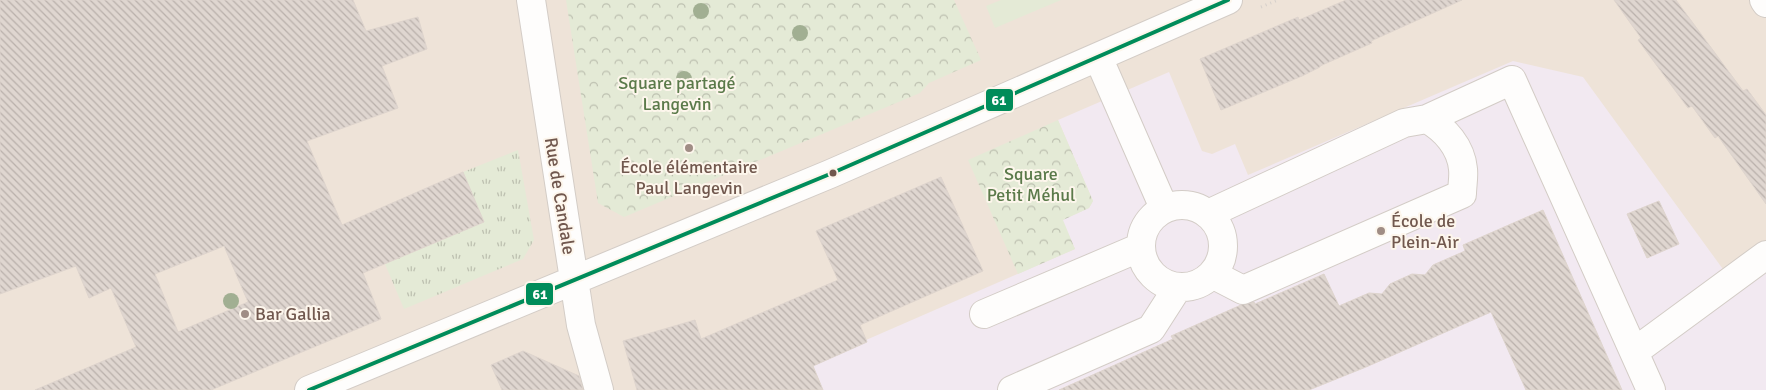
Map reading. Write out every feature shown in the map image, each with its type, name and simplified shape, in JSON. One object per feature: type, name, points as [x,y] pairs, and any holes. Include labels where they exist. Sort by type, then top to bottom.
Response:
[{"type":"street","name":"Rue de Candale","points":[[531,0],[573,281],[581,325],[599,390]]},
{"type":"street","points":[[309,390],[830,174],[1228,0]]},
{"type":"street","points":[[1098,56],[1164,208]]},
{"type":"street","points":[[1208,214],[1404,123],[1427,119],[1512,80],[1651,390]]},
{"type":"street","points":[[1212,274],[1243,290],[1462,194],[1464,171],[1460,155],[1451,140],[1439,126],[1427,119]]},
{"type":"street","points":[[1183,204],[1201,209],[1208,214],[1216,222],[1221,232],[1223,243],[1223,254],[1219,265],[1212,274],[1202,282],[1190,287],[1166,284],[1156,278],[1148,269],[1140,247],[1144,228],[1150,220],[1164,208],[1183,204]]},
{"type":"street","points":[[984,314],[1140,247]]},
{"type":"street","points":[[1634,352],[1766,255]]},
{"type":"street","points":[[1012,390],[1151,329],[1178,287]]},
{"type":"shaded area","points":[[0,0],[1766,0],[1766,390],[0,390]]},
{"type":"shaded area","name":"École de Plein-Air","points":[[1513,61],[1583,77],[1725,272],[1766,243],[1766,390],[823,390],[813,366],[867,342],[866,340],[1075,249],[1062,220],[1089,208],[1093,201],[1058,120],[1169,72],[1202,151],[1212,154],[1235,144],[1248,175]]},
{"type":"green space","name":"Square partagé Langevin","points":[[566,0],[954,0],[981,60],[929,83],[920,93],[624,217],[598,203]]},
{"type":"green space","points":[[1001,0],[1061,0],[995,28],[986,6]]},
{"type":"green space","name":"Square Petit Méhul","points":[[1058,120],[1093,201],[1089,208],[1063,220],[1075,249],[1018,274],[968,160]]},
{"type":"green space","points":[[518,150],[534,240],[523,259],[404,309],[385,264],[484,222],[463,172]]},
{"type":"building","points":[[0,0],[353,0],[366,31],[418,17],[427,49],[382,66],[398,108],[307,141],[342,225],[463,172],[484,222],[363,273],[381,319],[211,390],[35,390],[136,347],[111,288],[89,298],[76,266],[0,294]],"holes":[[[224,246],[248,302],[178,332],[155,274]]]},
{"type":"building","points":[[1346,0],[1462,0],[1371,41],[1372,43],[1302,76],[1221,110],[1200,59],[1298,17],[1299,20]]},
{"type":"building","points":[[1614,0],[1676,0],[1743,91],[1747,89],[1766,115],[1766,204],[1718,136],[1715,138],[1692,106],[1688,108],[1638,40],[1641,38]]},
{"type":"building","points":[[941,177],[983,271],[860,325],[867,342],[813,366],[823,390],[637,390],[623,341],[695,320],[701,339],[838,280],[816,231]]},
{"type":"building","points":[[1659,201],[1679,244],[1647,258],[1627,214]]},
{"type":"building","points":[[1543,210],[1622,390],[1526,390],[1491,312],[1309,390],[1059,390],[1173,339],[1171,336],[1241,305],[1254,302],[1255,304],[1324,274],[1339,306],[1369,293],[1382,294],[1390,284],[1412,274],[1425,275],[1433,265],[1465,251],[1463,245]]},
{"type":"building","points":[[523,351],[579,376],[583,390],[502,390],[491,365]]},
{"type":"transit line","name":"61","points":[[309,390],[830,174],[1228,0]]},
{"type":"place","name":"École élémentaire Paul Langevin","points":[[689,148]]},
{"type":"place","name":"École de Plein-Air","points":[[1381,231]]},
{"type":"place","name":"Bar Gallia","points":[[245,314]]}]
